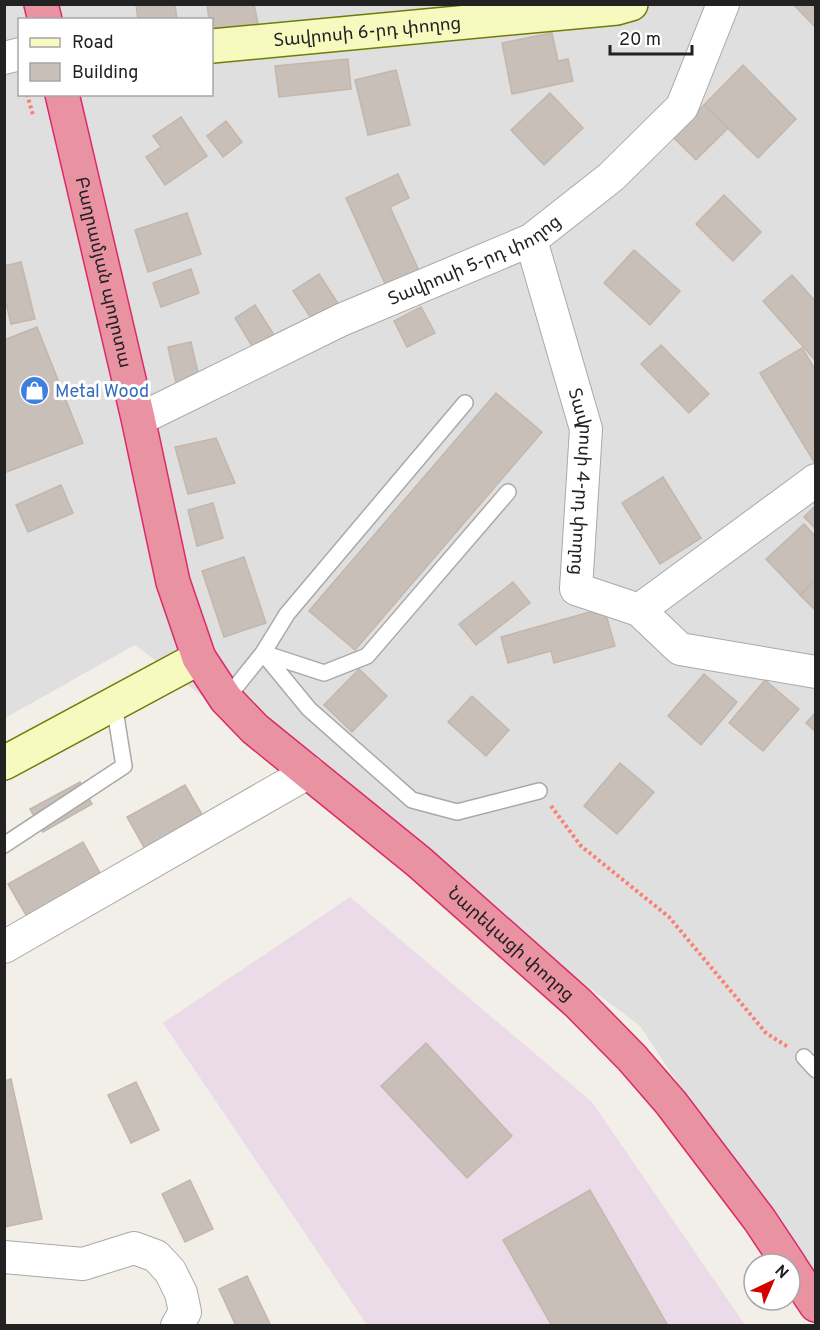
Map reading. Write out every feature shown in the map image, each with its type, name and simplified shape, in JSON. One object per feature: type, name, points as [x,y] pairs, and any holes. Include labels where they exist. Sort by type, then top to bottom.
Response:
[{"type":"highway","name":"Բաղրամյան պողոտա","points":[[62,96],[138,418],[173,582],[199,658]]},
{"type":"highway","name":"Նարեկացի փողոց","points":[[199,658],[226,699],[255,729],[437,878],[578,1003],[632,1058],[671,1103],[759,1219],[781,1252]]},
{"type":"highway","name":"Նարեկացի փողոց","points":[[802,1284],[816,1305]]},
{"type":"street","name":"Տավրոսի 5-րդ փողոց","points":[[138,418],[341,320],[531,240],[611,177],[682,107],[723,4]]},
{"type":"street","name":"Տավրոսի 6-րդ փողոց","points":[[213,46],[621,6]]},
{"type":"street","name":"Տավրոսի 4-րդ փողոց","points":[[531,240],[586,429],[576,589],[639,610]]},
{"type":"street","points":[[816,480],[639,610],[680,649],[816,672]]},
{"type":"street","points":[[4,763],[199,658]]},
{"type":"street","points":[[4,947],[309,772]]},
{"type":"street","points":[[4,1257],[83,1264],[134,1248],[156,1256],[170,1271],[181,1293],[185,1312],[177,1326]]},
{"type":"lane","points":[[226,699],[263,653],[287,614],[465,403]]},
{"type":"lane","points":[[263,653],[324,673],[367,656],[508,492]]},
{"type":"lane","points":[[263,653],[309,709],[411,800],[457,812],[539,791]]},
{"type":"lane","points":[[4,845],[124,766],[114,704]]},
{"type":"lane","points":[[804,1057],[816,1070]]},
{"type":"path","points":[[539,791],[581,846],[669,917],[766,1033]]},
{"type":"shaded area","points":[[5,5],[815,5],[815,1290],[802,1270],[802,1252],[790,1252],[640,1026],[135,645],[5,718]]},
{"type":"shaded area","points":[[350,897],[592,1102],[745,1325],[367,1325],[163,1023]]},
{"type":"building","points":[[136,4],[175,4],[177,18],[138,18]]},
{"type":"building","points":[[207,4],[254,4],[260,34],[213,31],[213,18],[209,18]]},
{"type":"building","points":[[797,4],[816,4],[816,28],[795,6]]},
{"type":"building","points":[[552,33],[558,61],[568,59],[573,81],[512,94],[502,43]]},
{"type":"building","points":[[348,59],[351,89],[279,97],[275,66]]},
{"type":"building","points":[[743,65],[796,119],[758,158],[704,105]]},
{"type":"building","points":[[396,70],[410,125],[368,135],[355,80]]},
{"type":"building","points":[[550,93],[583,128],[544,165],[511,130]]},
{"type":"building","points":[[704,105],[728,128],[696,160],[673,137]]},
{"type":"building","points":[[181,117],[207,156],[165,185],[146,157],[161,147],[153,136]]},
{"type":"building","points":[[226,121],[242,142],[223,157],[207,136]]},
{"type":"building","points":[[398,174],[409,198],[390,207],[420,273],[387,288],[346,198]]},
{"type":"building","points":[[724,195],[761,232],[733,261],[696,224]]},
{"type":"building","points":[[187,213],[201,254],[148,272],[135,230]]},
{"type":"building","points":[[634,250],[680,291],[650,325],[604,283]]},
{"type":"building","points":[[21,262],[35,319],[11,324],[4,295],[4,266]]},
{"type":"building","points":[[191,269],[199,293],[161,307],[153,283]]},
{"type":"building","points":[[319,274],[339,305],[313,321],[293,291]]},
{"type":"building","points":[[792,275],[816,302],[815,360],[763,301]]},
{"type":"building","points":[[255,305],[281,346],[260,359],[235,318]]},
{"type":"building","points":[[421,307],[435,333],[407,347],[394,321]]},
{"type":"building","name":"Metal Wood","points":[[37,327],[83,443],[4,473],[4,340]]},
{"type":"building","points":[[191,342],[199,377],[176,383],[168,347]]},
{"type":"building","points":[[661,345],[709,394],[689,413],[641,364]]},
{"type":"building","points":[[802,348],[816,371],[816,465],[760,373]]},
{"type":"building","points":[[496,393],[542,432],[355,650],[309,611]]},
{"type":"building","points":[[216,438],[235,483],[188,494],[175,447]]},
{"type":"building","points":[[663,477],[701,538],[660,564],[622,503]]},
{"type":"building","points":[[61,485],[73,513],[28,532],[16,505]]},
{"type":"building","points":[[213,503],[223,538],[197,546],[188,510]]},
{"type":"building","points":[[816,505],[816,529],[804,517]]},
{"type":"building","points":[[804,524],[816,537],[816,580],[800,595],[766,559]]},
{"type":"building","points":[[244,557],[266,623],[224,637],[202,571]]},
{"type":"building","points":[[816,580],[816,611],[800,595]]},
{"type":"building","points":[[513,582],[530,603],[476,645],[459,624]]},
{"type":"building","points":[[604,608],[615,646],[554,663],[551,651],[508,663],[501,637]]},
{"type":"building","points":[[359,669],[387,696],[352,732],[324,705]]},
{"type":"building","points":[[704,674],[737,702],[701,745],[668,716]]},
{"type":"building","points":[[765,680],[799,709],[763,751],[729,723]]},
{"type":"building","points":[[472,696],[509,730],[486,756],[448,722]]},
{"type":"building","points":[[816,712],[816,732],[806,723]]},
{"type":"building","points":[[620,763],[654,792],[617,834],[584,806]]},
{"type":"building","points":[[80,782],[92,804],[43,832],[30,809]]},
{"type":"building","points":[[185,785],[203,816],[145,849],[127,817]]},
{"type":"building","points":[[83,842],[104,880],[30,922],[8,884]]},
{"type":"building","points":[[426,1043],[512,1136],[467,1178],[381,1086]]},
{"type":"building","points":[[11,1079],[42,1219],[4,1227],[4,1081]]},
{"type":"building","points":[[136,1082],[159,1130],[131,1143],[108,1095]]},
{"type":"building","points":[[190,1180],[213,1229],[185,1242],[162,1194]]},
{"type":"building","points":[[590,1190],[667,1324],[664,1326],[552,1326],[503,1240]]},
{"type":"building","points":[[247,1276],[270,1324],[267,1326],[236,1326],[219,1289]]},
{"type":"place","name":"Metal Wood","points":[[34,391]]}]
